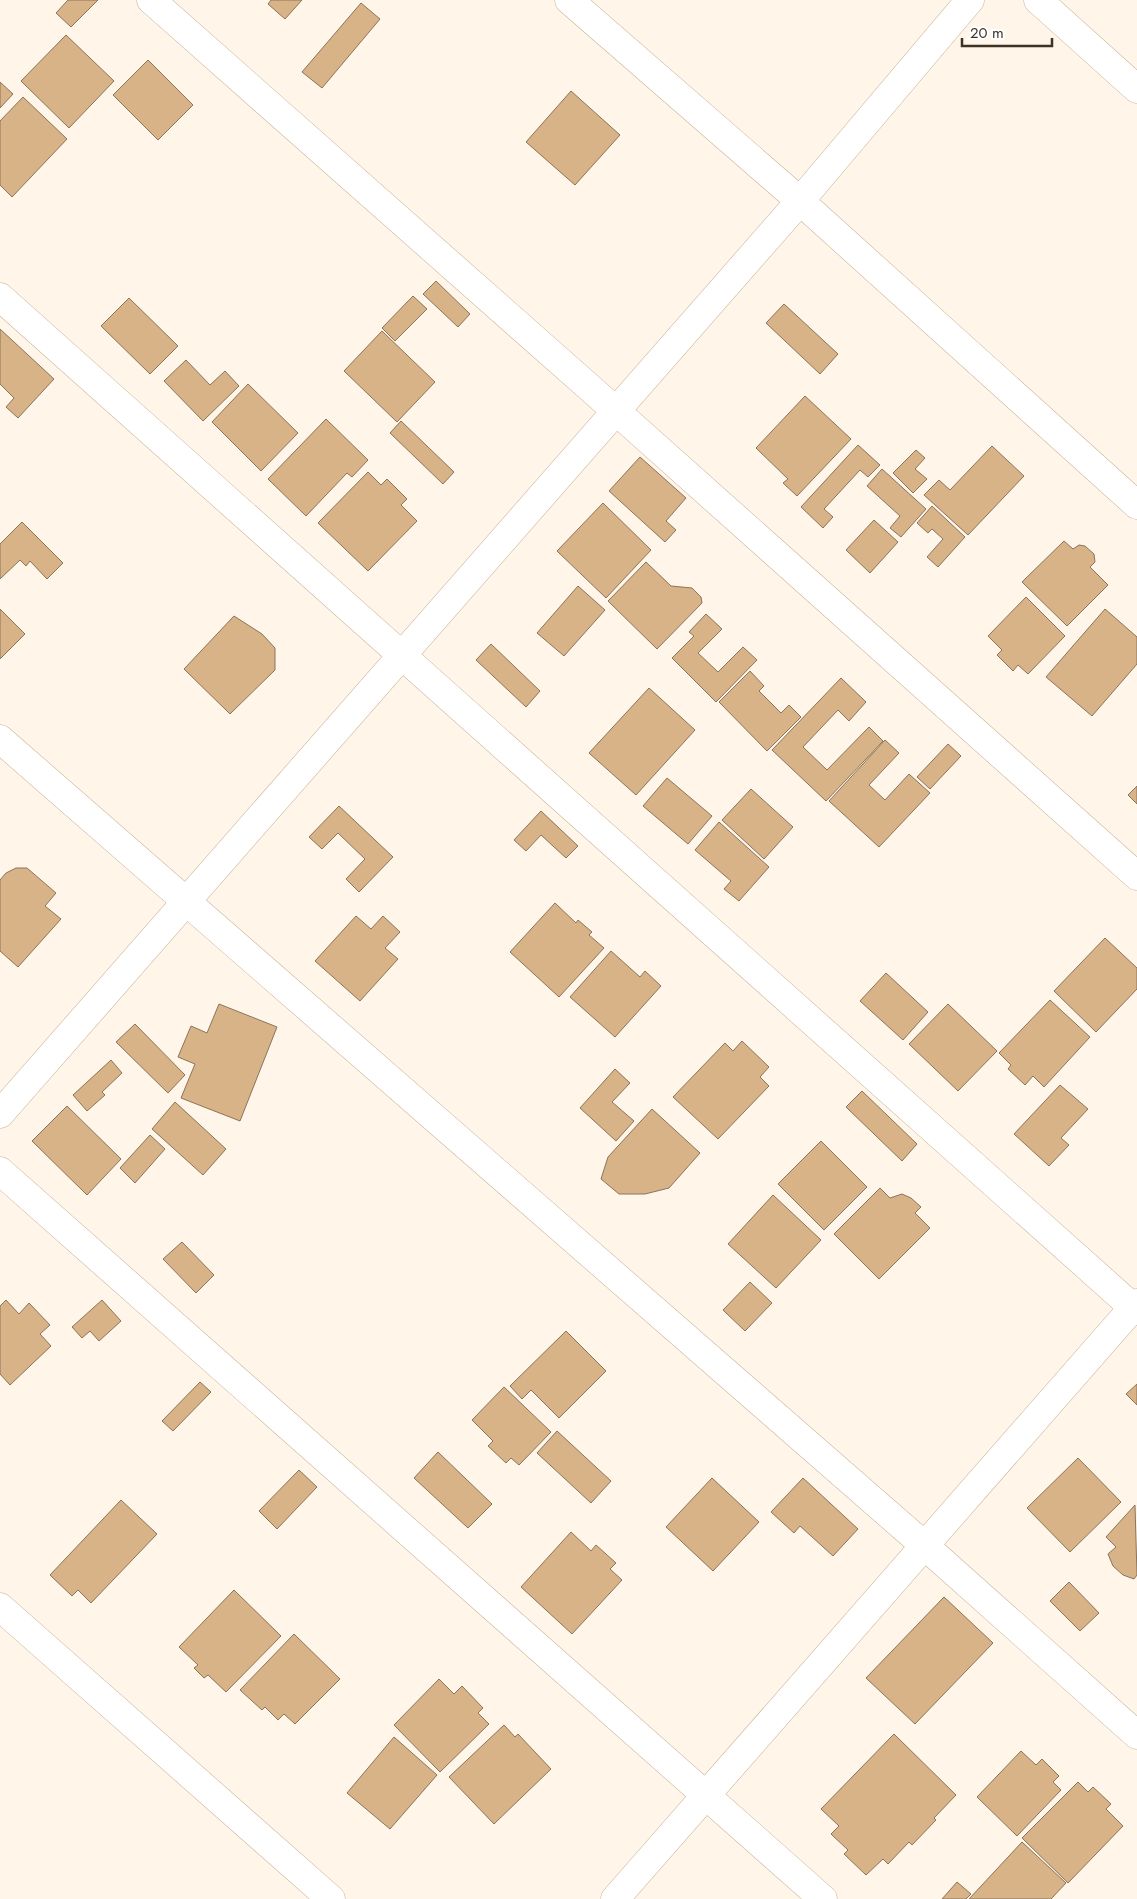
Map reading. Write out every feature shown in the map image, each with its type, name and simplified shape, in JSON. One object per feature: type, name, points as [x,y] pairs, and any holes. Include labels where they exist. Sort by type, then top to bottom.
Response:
[{"type":"street","points":[[151,0],[616,410],[1137,876]]},
{"type":"street","points":[[569,0],[800,201],[1137,505]]},
{"type":"street","points":[[0,1114],[800,201],[970,0]]},
{"type":"street","points":[[1038,0],[1137,89]]},
{"type":"street","points":[[0,297],[1136,1308],[615,1899]]},
{"type":"street","points":[[0,739],[925,1546],[1137,1735]]},
{"type":"street","points":[[0,1171],[823,1899]]},
{"type":"street","points":[[0,1607],[331,1899]]},
{"type":"building","points":[[68,0],[98,0],[71,27],[56,13]]},
{"type":"building","points":[[271,0],[302,0],[285,19],[268,4]]},
{"type":"building","points":[[361,3],[380,19],[322,88],[302,72]]},
{"type":"building","points":[[66,35],[114,81],[69,128],[21,81]]},
{"type":"building","points":[[148,60],[193,105],[158,140],[113,95]]},
{"type":"building","points":[[0,82],[13,94],[0,108]]},
{"type":"building","points":[[571,91],[620,135],[575,185],[526,142]]},
{"type":"building","points":[[23,97],[67,139],[12,197],[0,185],[0,121]]},
{"type":"building","points":[[436,281],[470,314],[458,327],[423,294]]},
{"type":"building","points":[[413,296],[427,309],[395,341],[382,328]]},
{"type":"building","points":[[129,298],[178,346],[150,374],[101,326]]},
{"type":"building","points":[[784,304],[838,354],[820,374],[766,323]]},
{"type":"building","points":[[0,329],[54,379],[18,418],[6,407],[14,398],[0,384]]},
{"type":"building","points":[[382,331],[435,382],[397,422],[344,371]]},
{"type":"building","points":[[186,360],[210,385],[225,371],[239,386],[203,421],[164,381]]},
{"type":"building","points":[[248,384],[298,433],[261,471],[212,422]]},
{"type":"building","points":[[805,396],[851,439],[797,496],[783,483],[788,479],[756,448]]},
{"type":"building","points":[[326,419],[368,460],[352,477],[347,473],[306,516],[268,479]]},
{"type":"building","points":[[401,421],[454,472],[443,484],[390,433]]},
{"type":"building","points":[[858,445],[880,465],[868,477],[860,470],[824,509],[833,517],[823,528],[801,507]]},
{"type":"building","points":[[992,446],[1024,476],[968,535],[924,495],[939,480],[950,490]]},
{"type":"building","points":[[916,450],[925,458],[915,469],[927,479],[913,493],[893,473]]},
{"type":"building","points":[[640,457],[686,498],[666,521],[676,530],[665,542],[609,491]]},
{"type":"building","points":[[882,469],[926,509],[901,537],[890,528],[900,516],[867,486]]},
{"type":"building","points":[[368,472],[381,485],[387,479],[407,499],[401,505],[417,521],[368,571],[318,523]]},
{"type":"building","points":[[603,503],[651,550],[606,598],[557,551]]},
{"type":"building","points":[[932,506],[965,537],[938,567],[927,557],[943,539],[932,529],[928,533],[917,523]]},
{"type":"building","points":[[874,520],[898,542],[870,573],[846,550]]},
{"type":"building","points":[[22,522],[63,563],[47,579],[30,561],[26,566],[20,560],[0,579],[0,544]]},
{"type":"building","points":[[1064,541],[1073,549],[1079,545],[1085,546],[1094,554],[1095,562],[1090,567],[1108,585],[1067,626],[1022,582]]},
{"type":"building","points":[[646,562],[671,586],[692,588],[701,597],[702,603],[657,649],[608,601]]},
{"type":"building","points":[[578,586],[605,610],[564,656],[537,633]]},
{"type":"building","points":[[1026,597],[1065,636],[1028,674],[1018,665],[1013,671],[997,655],[1002,650],[988,636]]},
{"type":"building","points":[[0,609],[25,634],[0,659]]},
{"type":"building","points":[[1105,609],[1137,637],[1137,664],[1092,716],[1046,677]]},
{"type":"building","points":[[706,614],[722,629],[698,653],[718,672],[743,647],[757,660],[716,702],[672,658],[694,636],[689,632]]},
{"type":"building","points":[[234,616],[262,634],[275,648],[275,670],[230,714],[184,669]]},
{"type":"building","points":[[491,644],[540,691],[526,707],[476,660]]},
{"type":"building","points":[[750,671],[764,686],[759,691],[781,713],[789,705],[801,717],[767,751],[719,702]]},
{"type":"building","points":[[841,678],[866,702],[849,721],[838,710],[803,747],[827,770],[869,727],[883,741],[826,801],[772,750]]},
{"type":"building","points":[[649,688],[695,730],[636,795],[589,753]]},
{"type":"building","points":[[885,740],[899,753],[869,785],[885,800],[909,774],[930,793],[879,847],[829,801]]},
{"type":"building","points":[[948,744],[961,756],[930,789],[917,777]]},
{"type":"building","points":[[667,778],[712,816],[688,844],[643,806]]},
{"type":"building","points":[[1137,786],[1137,804],[1128,795]]},
{"type":"building","points":[[751,789],[793,827],[764,859],[722,820]]},
{"type":"building","points":[[339,806],[393,857],[359,892],[346,879],[365,859],[338,833],[322,849],[309,837]]},
{"type":"building","points":[[541,811],[578,846],[566,858],[541,835],[526,851],[514,840]]},
{"type":"building","points":[[719,822],[769,867],[739,901],[724,889],[731,881],[695,850]]},
{"type":"building","points":[[16,868],[27,868],[56,893],[45,906],[61,919],[18,967],[0,951],[0,880],[6,873]]},
{"type":"building","points":[[555,903],[576,923],[578,920],[592,932],[589,935],[604,948],[559,997],[510,952]]},
{"type":"building","points":[[356,916],[371,929],[383,916],[400,932],[385,948],[398,959],[360,1001],[315,961]]},
{"type":"building","points":[[1105,938],[1137,968],[1137,989],[1096,1032],[1054,991]]},
{"type":"building","points":[[611,951],[640,977],[645,971],[661,986],[615,1037],[570,997]]},
{"type":"building","points":[[886,973],[928,1012],[903,1040],[860,1001]]},
{"type":"building","points":[[1050,1000],[1090,1037],[1044,1087],[1033,1076],[1025,1085],[1008,1069],[1011,1065],[999,1053]]},
{"type":"building","points":[[219,1004],[277,1027],[240,1121],[181,1098],[195,1064],[178,1057],[191,1026],[207,1033]]},
{"type":"building","points":[[948,1004],[997,1051],[958,1091],[909,1044]]},
{"type":"building","points":[[135,1024],[185,1075],[168,1093],[116,1042]]},
{"type":"building","points":[[742,1041],[769,1067],[760,1077],[769,1086],[718,1139],[673,1097],[725,1043],[733,1051]]},
{"type":"building","points":[[111,1060],[122,1073],[102,1092],[105,1095],[87,1111],[73,1095]]},
{"type":"building","points":[[615,1069],[630,1083],[612,1102],[634,1121],[616,1141],[580,1108]]},
{"type":"building","points":[[1060,1085],[1088,1109],[1061,1138],[1069,1145],[1049,1166],[1014,1134]]},
{"type":"building","points":[[862,1091],[917,1144],[902,1161],[846,1107]]},
{"type":"building","points":[[175,1102],[226,1149],[203,1175],[152,1129]]},
{"type":"building","points":[[67,1106],[121,1159],[87,1195],[32,1141]]},
{"type":"building","points":[[652,1109],[700,1153],[669,1188],[645,1194],[619,1194],[601,1179],[608,1157]]},
{"type":"building","points":[[150,1135],[165,1149],[135,1183],[120,1168]]},
{"type":"building","points":[[821,1141],[867,1187],[824,1230],[778,1184]]},
{"type":"building","points":[[880,1188],[890,1198],[902,1194],[911,1198],[921,1207],[915,1213],[930,1228],[879,1279],[834,1234]]},
{"type":"building","points":[[773,1195],[821,1240],[776,1288],[728,1244]]},
{"type":"building","points":[[182,1242],[214,1275],[196,1293],[163,1259]]},
{"type":"building","points":[[750,1282],[772,1303],[745,1331],[723,1310]]},
{"type":"building","points":[[6,1300],[19,1314],[29,1303],[50,1325],[40,1334],[51,1346],[10,1385],[0,1374],[0,1306]]},
{"type":"building","points":[[102,1300],[121,1321],[99,1341],[90,1331],[82,1338],[72,1327]]},
{"type":"building","points":[[566,1331],[606,1371],[559,1418],[531,1390],[522,1399],[510,1386]]},
{"type":"building","points":[[200,1382],[211,1392],[173,1431],[162,1421]]},
{"type":"building","points":[[1137,1384],[1137,1405],[1126,1394]]},
{"type":"building","points":[[504,1387],[551,1432],[519,1465],[511,1458],[506,1463],[488,1446],[493,1441],[472,1420]]},
{"type":"building","points":[[557,1431],[611,1481],[591,1503],[537,1453]]},
{"type":"building","points":[[438,1452],[492,1504],[468,1528],[414,1478]]},
{"type":"building","points":[[1078,1458],[1121,1502],[1070,1552],[1027,1508]]},
{"type":"building","points":[[299,1470],[317,1487],[277,1529],[259,1511]]},
{"type":"building","points":[[712,1478],[759,1522],[713,1571],[666,1527]]},
{"type":"building","points":[[803,1478],[858,1529],[833,1556],[800,1526],[794,1533],[771,1512]]},
{"type":"building","points":[[121,1500],[157,1534],[91,1603],[78,1590],[72,1596],[50,1575]]},
{"type":"building","points":[[1135,1505],[1137,1575],[1134,1579],[1123,1575],[1113,1566],[1108,1554],[1116,1547],[1106,1537]]},
{"type":"building","points":[[571,1532],[591,1551],[596,1545],[616,1563],[610,1569],[622,1580],[572,1634],[521,1587]]},
{"type":"building","points":[[1069,1582],[1099,1613],[1080,1631],[1050,1601]]},
{"type":"building","points":[[234,1590],[281,1636],[226,1692],[208,1675],[204,1678],[194,1668],[198,1665],[179,1647]]},
{"type":"building","points":[[944,1597],[993,1643],[915,1724],[866,1678]]},
{"type":"building","points":[[294,1634],[340,1679],[295,1724],[284,1714],[278,1720],[265,1707],[262,1710],[240,1690]]},
{"type":"building","points":[[439,1679],[454,1694],[462,1686],[483,1708],[478,1713],[489,1724],[440,1772],[394,1725]]},
{"type":"building","points":[[504,1725],[515,1737],[518,1734],[551,1769],[494,1824],[449,1777]]},
{"type":"building","points":[[894,1734],[956,1795],[934,1818],[936,1820],[912,1845],[909,1842],[888,1864],[883,1859],[866,1875],[844,1854],[848,1850],[831,1834],[839,1826],[821,1809]]},
{"type":"building","points":[[394,1737],[437,1775],[390,1829],[347,1793]]},
{"type":"building","points":[[1021,1751],[1036,1765],[1042,1759],[1059,1776],[1053,1782],[1061,1790],[1017,1836],[977,1797]]},
{"type":"building","points":[[1078,1782],[1088,1792],[1093,1787],[1111,1804],[1106,1809],[1123,1826],[1068,1883],[1022,1838]]},
{"type":"building","points":[[1022,1842],[1066,1883],[1051,1899],[969,1899]]},
{"type":"building","points":[[957,1882],[971,1894],[966,1899],[942,1899]]}]
